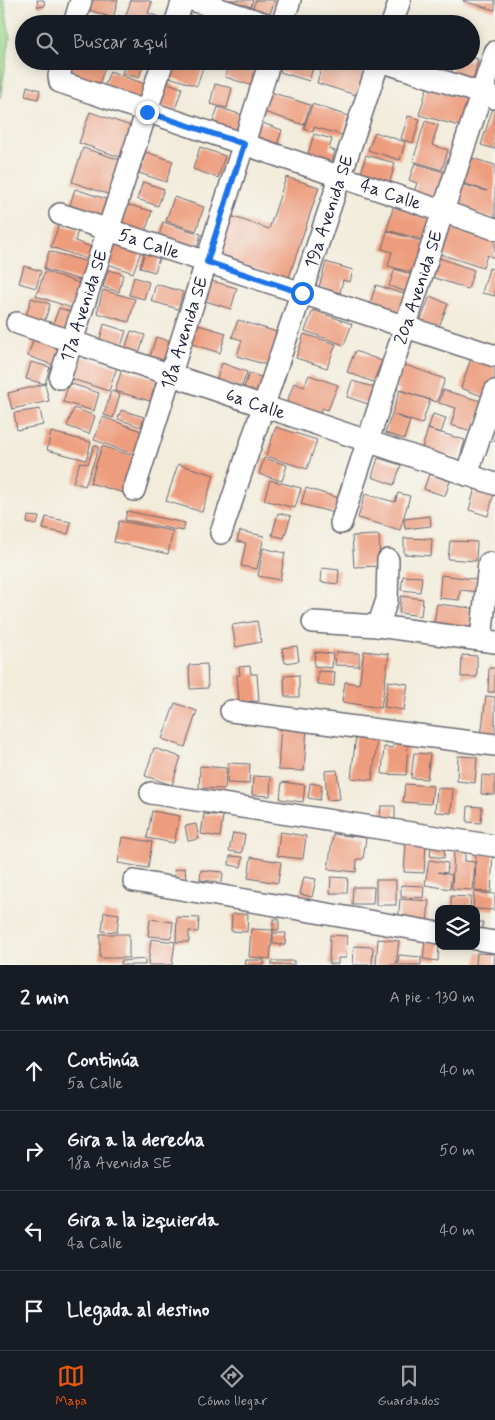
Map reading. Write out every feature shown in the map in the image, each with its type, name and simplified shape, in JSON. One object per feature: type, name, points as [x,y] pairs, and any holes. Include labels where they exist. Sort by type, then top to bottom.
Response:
[{"type":"street","points":[[77,15],[81,0]]},
{"type":"street","points":[[178,15],[183,0]]},
{"type":"street","points":[[192,0],[238,15]]},
{"type":"street","points":[[285,15],[290,0]]},
{"type":"street","points":[[395,15],[400,0]]},
{"type":"street","name":"20a Avenida SE","points":[[341,523],[443,211],[488,96],[495,52]]},
{"type":"street","name":"4a Calle","points":[[60,70],[58,76],[60,82],[495,229]]},
{"type":"street","name":"17a Avenida SE","points":[[60,378],[160,70]]},
{"type":"street","name":"18a Avenida SE","points":[[134,490],[267,70]]},
{"type":"street","name":"19a Avenida SE","points":[[221,533],[377,70]]},
{"type":"street","points":[[408,70],[488,96]]},
{"type":"street","name":"5a Calle","points":[[60,214],[495,356]]},
{"type":"street","name":"6a Calle","points":[[17,323],[495,484]]},
{"type":"street","points":[[468,475],[495,391]]},
{"type":"street","points":[[378,626],[388,600],[388,560]]},
{"type":"street","points":[[313,622],[378,626],[488,641],[489,563]]},
{"type":"street","points":[[231,711],[495,745]]},
{"type":"street","points":[[151,793],[495,846]]},
{"type":"street","points":[[134,881],[435,931]]},
{"type":"street","points":[[480,940],[495,942]]},
{"type":"green space","points":[[0,0],[4,0],[10,38],[0,98]]},
{"type":"building","points":[[37,0],[44,0],[45,6],[38,7]]},
{"type":"building","points":[[88,0],[118,0],[114,15],[104,15],[86,9]]},
{"type":"building","points":[[131,0],[152,2],[148,13],[154,15],[126,15]]},
{"type":"building","points":[[217,0],[253,0],[248,15],[243,15]]},
{"type":"building","points":[[256,0],[275,0],[269,15],[252,10]]},
{"type":"building","points":[[463,0],[495,0],[495,10],[463,1]]},
{"type":"building","points":[[64,70],[104,70],[97,90],[62,78]]},
{"type":"building","points":[[123,70],[141,70],[139,78],[122,73]]},
{"type":"building","points":[[168,70],[202,70],[197,86],[166,76]]},
{"type":"building","points":[[227,70],[258,70],[253,86],[225,77]]},
{"type":"building","points":[[281,70],[312,70],[309,81],[280,72]]},
{"type":"building","points":[[321,70],[365,70],[356,95],[317,83]]},
{"type":"building","points":[[452,70],[476,70],[473,81],[451,76]]},
{"type":"building","points":[[110,71],[153,87],[144,111],[101,95]]},
{"type":"building","points":[[165,82],[182,88],[175,110],[157,105]]},
{"type":"building","points":[[215,84],[232,88],[227,108],[210,104]]},
{"type":"building","points":[[27,86],[40,90],[38,99],[25,96]]},
{"type":"building","points":[[427,88],[470,100],[463,127],[419,115]]},
{"type":"building","points":[[268,91],[310,105],[304,125],[261,111]]},
{"type":"building","points":[[312,104],[348,116],[342,135],[314,127],[313,132],[304,129]]},
{"type":"building","points":[[218,107],[245,116],[238,135],[212,125]]},
{"type":"building","points":[[493,108],[495,108],[495,149],[481,145]]},
{"type":"building","points":[[90,112],[134,127],[123,158],[79,143]]},
{"type":"building","points":[[408,116],[420,119],[413,143],[401,139]]},
{"type":"building","points":[[257,121],[282,130],[275,151],[250,142]]},
{"type":"building","points":[[425,121],[438,125],[432,145],[448,150],[442,170],[413,161]]},
{"type":"building","points":[[375,132],[405,142],[400,160],[368,150]]},
{"type":"building","points":[[314,134],[332,139],[329,149],[335,151],[331,165],[307,157]]},
{"type":"building","points":[[200,147],[225,156],[218,178],[193,169]]},
{"type":"building","points":[[83,148],[124,161],[113,196],[72,182]]},
{"type":"building","points":[[146,152],[173,161],[166,182],[139,173]]},
{"type":"building","points":[[366,155],[395,163],[389,185],[360,177]]},
{"type":"building","points":[[468,157],[495,165],[495,218],[454,210],[461,184],[487,191],[460,182]]},
{"type":"building","points":[[415,163],[447,173],[439,200],[414,192],[417,183],[409,180]]},
{"type":"building","points":[[286,177],[319,187],[288,280],[215,256],[228,215],[269,229]]},
{"type":"building","points":[[143,182],[164,189],[158,206],[137,199]]},
{"type":"building","points":[[75,189],[109,200],[102,222],[68,211]]},
{"type":"building","points":[[174,197],[204,207],[196,231],[166,221]]},
{"type":"building","points":[[125,204],[152,211],[144,236],[118,228]]},
{"type":"building","points":[[394,204],[434,216],[427,241],[387,230]]},
{"type":"building","points":[[163,222],[201,234],[197,248],[159,236]]},
{"type":"building","points":[[59,224],[78,230],[75,241],[94,248],[90,260],[51,247]]},
{"type":"building","points":[[449,225],[495,239],[495,258],[487,255],[483,268],[440,254]]},
{"type":"building","points":[[387,231],[427,243],[417,274],[388,266],[392,252],[382,249]]},
{"type":"building","points":[[116,242],[141,251],[133,273],[108,264]]},
{"type":"building","points":[[49,251],[88,262],[83,281],[44,269]]},
{"type":"building","points":[[145,251],[160,255],[155,272],[140,268]]},
{"type":"building","points":[[436,257],[474,270],[468,289],[429,276]]},
{"type":"building","points":[[326,262],[353,270],[350,282],[343,280],[340,293],[319,287]]},
{"type":"building","points":[[24,266],[41,271],[36,288],[19,283]]},
{"type":"building","points":[[489,268],[495,270],[495,296],[482,293]]},
{"type":"building","points":[[395,269],[416,276],[410,293],[389,286]]},
{"type":"building","points":[[108,270],[123,274],[119,292],[103,287]]},
{"type":"building","points":[[45,271],[87,286],[78,310],[36,296]]},
{"type":"building","points":[[134,277],[149,282],[144,299],[129,295]]},
{"type":"building","points":[[208,280],[237,288],[231,309],[202,300]]},
{"type":"building","points":[[156,284],[183,292],[178,309],[151,301]]},
{"type":"building","points":[[376,285],[407,295],[399,320],[368,310]]},
{"type":"building","points":[[103,290],[135,299],[129,322],[97,313]]},
{"type":"building","points":[[430,296],[448,304],[438,329],[420,322]]},
{"type":"building","points":[[31,298],[50,304],[42,330],[24,324]]},
{"type":"building","points":[[59,308],[74,313],[66,337],[50,332]]},
{"type":"building","points":[[313,310],[352,324],[344,345],[305,331]]},
{"type":"building","points":[[238,320],[280,333],[270,366],[237,356],[242,340],[232,337]]},
{"type":"building","points":[[192,323],[226,333],[220,353],[186,342]]},
{"type":"building","points":[[104,324],[126,331],[120,349],[99,343]]},
{"type":"building","points":[[131,331],[145,335],[138,357],[124,353]]},
{"type":"building","points":[[35,334],[64,343],[56,366],[28,356]]},
{"type":"building","points":[[304,334],[336,344],[327,368],[296,358]]},
{"type":"building","points":[[156,337],[172,342],[165,367],[148,363]]},
{"type":"building","points":[[355,351],[382,361],[373,382],[347,372]]},
{"type":"building","points":[[77,355],[117,367],[109,391],[69,378]]},
{"type":"building","points":[[471,358],[495,367],[495,377],[487,398],[461,388]]},
{"type":"building","points":[[31,362],[50,367],[45,384],[26,379]]},
{"type":"building","points":[[222,363],[247,372],[241,389],[216,381]]},
{"type":"building","points":[[403,364],[445,379],[437,402],[396,389]]},
{"type":"building","points":[[122,369],[157,379],[150,401],[115,391]]},
{"type":"building","points":[[249,373],[266,379],[258,399],[242,393]]},
{"type":"building","points":[[309,375],[338,385],[328,410],[322,408],[317,422],[284,410],[294,383],[304,387]]},
{"type":"building","points":[[352,381],[374,387],[368,404],[347,397]]},
{"type":"building","points":[[69,383],[99,393],[94,411],[63,402]]},
{"type":"building","points":[[45,384],[49,401],[12,409],[8,393]]},
{"type":"building","points":[[400,390],[430,400],[422,424],[392,414]]},
{"type":"building","points":[[443,390],[484,402],[475,432],[451,425],[456,408],[439,403]]},
{"type":"building","points":[[111,391],[120,394],[113,418],[104,415]]},
{"type":"building","points":[[74,408],[95,416],[89,434],[67,426]]},
{"type":"building","points":[[40,409],[43,425],[17,430],[14,413]]},
{"type":"building","points":[[121,410],[144,417],[141,427],[118,419]]},
{"type":"building","points":[[392,414],[410,421],[404,439],[385,433]]},
{"type":"building","points":[[433,414],[446,418],[441,433],[428,429]]},
{"type":"building","points":[[103,417],[144,432],[136,455],[94,440]]},
{"type":"building","points":[[490,424],[495,426],[495,442],[485,438]]},
{"type":"building","points":[[276,427],[317,440],[307,469],[266,456]]},
{"type":"building","points":[[428,429],[465,440],[459,460],[422,448]]},
{"type":"building","points":[[51,432],[91,442],[86,460],[47,450]]},
{"type":"building","points":[[94,445],[99,447],[85,486],[73,482],[80,462],[88,464]]},
{"type":"building","points":[[102,446],[136,457],[124,493],[90,483]]},
{"type":"building","points":[[264,458],[287,465],[282,481],[259,474]]},
{"type":"building","points":[[378,458],[401,465],[394,485],[372,477]]},
{"type":"building","points":[[178,464],[214,475],[202,512],[166,501]]},
{"type":"building","points":[[429,474],[450,481],[445,496],[424,489]]},
{"type":"building","points":[[270,480],[301,488],[295,508],[264,500]]},
{"type":"building","points":[[306,488],[339,498],[334,513],[301,504]]},
{"type":"building","points":[[475,488],[494,493],[488,516],[469,510]]},
{"type":"building","points":[[398,493],[410,496],[400,530],[358,518],[365,494],[395,502]]},
{"type":"building","points":[[127,511],[185,523],[183,531],[125,520]]},
{"type":"building","points":[[278,513],[291,516],[284,538],[272,535]]},
{"type":"building","points":[[28,516],[39,517],[37,525],[27,523]]},
{"type":"building","points":[[430,516],[431,526],[405,529],[404,519]]},
{"type":"building","points":[[46,517],[71,522],[68,534],[43,529]]},
{"type":"building","points":[[119,521],[173,531],[168,554],[114,542]]},
{"type":"building","points":[[240,531],[264,536],[257,569],[241,566],[246,543],[237,541]]},
{"type":"building","points":[[379,535],[380,566],[354,567],[352,536]]},
{"type":"building","points":[[404,538],[432,539],[431,556],[404,554]]},
{"type":"building","points":[[450,541],[477,542],[476,561],[448,559]]},
{"type":"building","points":[[263,548],[285,553],[280,580],[258,576]]},
{"type":"building","points":[[322,568],[339,570],[338,584],[321,582]]},
{"type":"building","points":[[441,575],[481,580],[480,592],[460,590],[459,600],[439,598]]},
{"type":"building","points":[[403,576],[422,577],[420,592],[401,590]]},
{"type":"building","points":[[401,596],[423,599],[421,616],[399,613]]},
{"type":"building","points":[[437,604],[480,609],[478,629],[434,623]]},
{"type":"building","points":[[257,621],[261,642],[236,647],[232,625]]},
{"type":"building","points":[[297,646],[299,661],[285,663],[282,648]]},
{"type":"building","points":[[364,651],[389,654],[381,708],[342,702],[345,682],[359,684]]},
{"type":"building","points":[[315,652],[333,654],[332,668],[314,666]]},
{"type":"building","points":[[336,652],[359,653],[359,666],[335,665]]},
{"type":"building","points":[[462,655],[477,656],[477,677],[461,677]]},
{"type":"building","points":[[207,664],[208,688],[190,689],[189,665]]},
{"type":"building","points":[[250,666],[251,674],[257,674],[259,701],[239,702],[237,675],[240,675],[239,667]]},
{"type":"building","points":[[489,668],[495,668],[495,692],[488,692]]},
{"type":"building","points":[[318,671],[335,672],[334,686],[317,684]]},
{"type":"building","points":[[299,675],[299,697],[285,697],[284,676]]},
{"type":"building","points":[[388,681],[408,684],[404,710],[384,707]]},
{"type":"building","points":[[486,696],[495,697],[495,738],[481,736]]},
{"type":"building","points":[[175,703],[197,711],[185,747],[162,739]]},
{"type":"building","points":[[281,725],[307,727],[304,771],[278,770]]},
{"type":"building","points":[[356,735],[378,737],[372,780],[351,778]]},
{"type":"building","points":[[393,742],[408,742],[406,775],[382,774],[384,747],[393,748]]},
{"type":"building","points":[[154,748],[181,757],[172,785],[145,776]]},
{"type":"building","points":[[414,753],[430,754],[427,779],[411,778]]},
{"type":"building","points":[[458,756],[477,757],[475,783],[457,781]]},
{"type":"building","points":[[228,763],[250,764],[249,784],[227,783]]},
{"type":"building","points":[[200,766],[226,768],[225,789],[199,788]]},
{"type":"building","points":[[337,770],[340,799],[327,800],[325,771]]},
{"type":"building","points":[[482,775],[495,776],[495,795],[481,794]]},
{"type":"building","points":[[253,776],[271,777],[270,796],[252,795]]},
{"type":"building","points":[[282,782],[305,785],[303,802],[280,799]]},
{"type":"building","points":[[310,783],[322,785],[320,800],[308,798]]},
{"type":"building","points":[[405,784],[433,786],[431,804],[403,802]]},
{"type":"building","points":[[437,788],[453,789],[451,813],[435,812]]},
{"type":"building","points":[[381,806],[395,806],[395,819],[380,818]]},
{"type":"building","points":[[468,806],[482,807],[481,823],[467,822]]},
{"type":"building","points":[[152,811],[180,816],[174,843],[147,838]]},
{"type":"building","points":[[204,814],[223,816],[220,837],[201,834]]},
{"type":"building","points":[[196,824],[199,839],[188,841],[185,826]]},
{"type":"building","points":[[280,832],[306,836],[303,859],[277,856]]},
{"type":"building","points":[[233,833],[245,835],[242,853],[229,851]]},
{"type":"building","points":[[333,834],[366,838],[363,859],[357,859],[356,872],[328,869]]},
{"type":"building","points":[[122,837],[152,842],[148,868],[118,863]]},
{"type":"building","points":[[406,844],[426,845],[424,873],[404,872]]},
{"type":"building","points":[[431,846],[445,848],[444,858],[430,856]]},
{"type":"building","points":[[454,848],[465,849],[465,861],[475,862],[473,890],[452,889]]},
{"type":"building","points":[[476,853],[493,854],[491,892],[475,891]]},
{"type":"building","points":[[230,856],[243,857],[241,867],[229,865]]},
{"type":"building","points":[[251,857],[281,862],[278,883],[248,878]]},
{"type":"building","points":[[429,860],[448,863],[447,873],[438,872],[452,875],[450,889],[425,885]]},
{"type":"building","points":[[185,868],[186,880],[176,881],[174,870]]},
{"type":"building","points":[[201,870],[223,872],[222,882],[200,880]]},
{"type":"building","points":[[304,877],[316,879],[312,897],[300,894]]},
{"type":"building","points":[[331,877],[348,878],[347,893],[330,893]]},
{"type":"building","points":[[376,880],[396,880],[396,905],[376,905]]},
{"type":"building","points":[[401,885],[424,886],[423,898],[401,897]]},
{"type":"building","points":[[353,887],[374,887],[373,904],[352,904]]},
{"type":"building","points":[[474,892],[495,894],[495,910],[480,909],[480,905],[473,905]]},
{"type":"building","points":[[451,896],[471,897],[470,905],[451,905]]},
{"type":"building","points":[[400,899],[429,901],[427,924],[398,922]]},
{"type":"building","points":[[104,912],[119,914],[117,932],[102,931]]},
{"type":"building","points":[[232,914],[248,914],[247,932],[231,931]]},
{"type":"building","points":[[177,917],[199,918],[198,932],[189,931],[189,942],[176,942]]},
{"type":"building","points":[[150,919],[173,922],[171,938],[148,936]]},
{"type":"building","points":[[273,919],[279,919],[279,930],[273,930]]},
{"type":"building","points":[[480,922],[483,922],[482,930],[480,930]]},
{"type":"building","points":[[251,929],[273,930],[270,959],[249,957]]},
{"type":"building","points":[[273,933],[286,933],[285,945],[273,944]]},
{"type":"building","points":[[100,934],[129,934],[129,958],[100,958]]},
{"type":"building","points":[[330,935],[347,936],[346,958],[338,958],[338,964],[329,964]]},
{"type":"building","points":[[151,939],[175,942],[172,965],[148,965]]},
{"type":"building","points":[[378,939],[399,941],[396,965],[376,965]]},
{"type":"building","points":[[425,941],[435,942],[435,950],[439,950],[438,961],[423,959]]},
{"type":"building","points":[[354,946],[373,947],[372,965],[353,965]]},
{"type":"building","points":[[477,953],[495,954],[494,965],[476,965]]},
{"type":"building","points":[[399,955],[421,957],[421,965],[398,965]]},
{"type":"building","points":[[145,959],[145,965],[121,965],[121,961]]},
{"type":"building","points":[[246,960],[264,960],[264,965],[245,965]]},
{"type":"building","points":[[272,961],[294,961],[294,965],[272,965]]},
{"type":"route","points":[[147,112],[244,144],[207,262],[302,293]]}]
